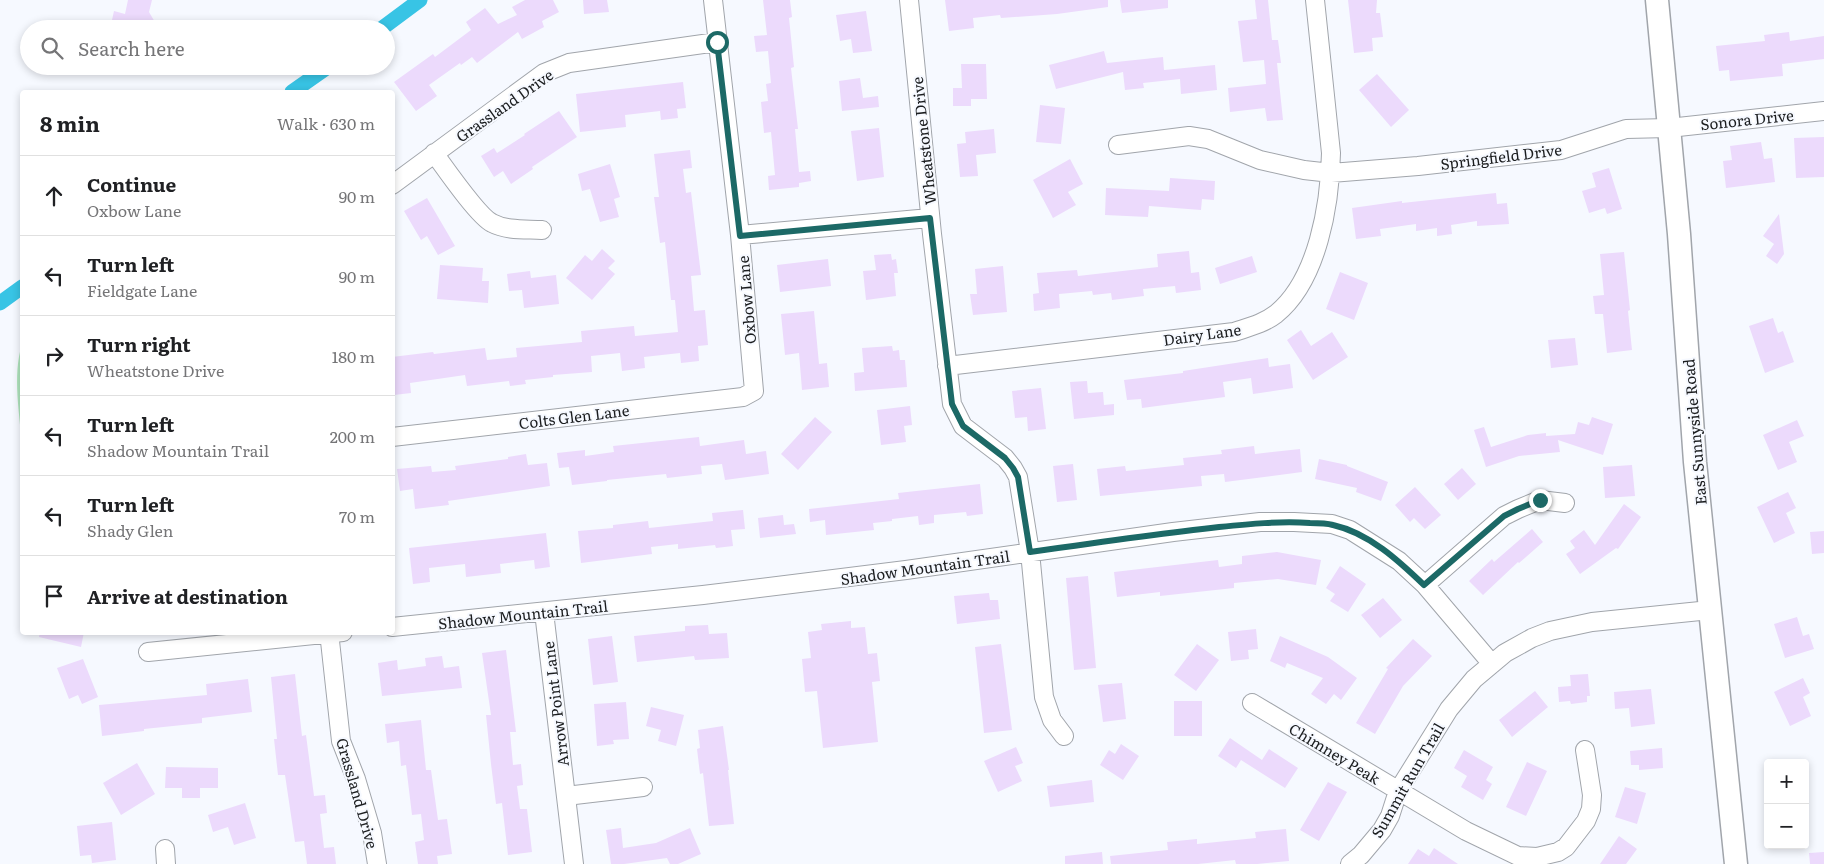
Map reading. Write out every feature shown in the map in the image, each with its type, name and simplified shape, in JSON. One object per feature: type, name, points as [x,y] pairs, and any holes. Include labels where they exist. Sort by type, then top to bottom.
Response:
[{"type":"main road","name":"East Sunnyside Road","points":[[1657,0],[1679,234],[1695,462],[1736,864]]},
{"type":"street","name":"Oxbow Lane","points":[[713,0],[740,236],[754,391]]},
{"type":"street","name":"Wheatstone Drive","points":[[908,0],[930,218],[952,404],[963,426],[1005,458],[1018,477],[1030,552],[1044,697],[1052,720],[1064,736]]},
{"type":"street","name":"Dairy Lane","points":[[947,366],[1234,332],[1257,325],[1275,314],[1291,300],[1306,275],[1321,229],[1330,173],[1331,153],[1315,0]]},
{"type":"street","name":"Grassland Drive","points":[[395,184],[544,73],[569,63],[717,42]]},
{"type":"street","name":"Sonora Drive","points":[[1669,128],[1824,111]]},
{"type":"street","name":"Springfield Drive","points":[[1118,144],[1189,136],[1208,139],[1260,160],[1304,170],[1330,173],[1418,166],[1561,150],[1626,129],[1669,128]]},
{"type":"street","points":[[434,154],[477,210],[491,223],[506,227],[542,230]]},
{"type":"street","points":[[740,236],[930,218]]},
{"type":"street","name":"Colts Glen Lane","points":[[395,436],[743,397],[754,391]]},
{"type":"street","points":[[1424,585],[1504,516],[1540,500],[1565,503]]},
{"type":"street","name":"Shadow Mountain Trail","points":[[395,627],[703,595],[906,570],[1173,532],[1260,522],[1294,522],[1332,524],[1350,530],[1399,561],[1424,585],[1492,664]]},
{"type":"street","name":"Summit Run Trail","points":[[1350,864],[1361,855],[1382,830],[1390,816],[1398,791],[1449,709],[1474,679],[1505,654],[1532,638],[1550,631],[1592,622],[1710,610]]},
{"type":"street","name":"Arrow Point Lane","points":[[544,612],[574,864]]},
{"type":"street","points":[[148,652],[314,635]]},
{"type":"street","name":"Grassland Drive","points":[[334,635],[341,741],[356,779],[369,824],[377,864]]},
{"type":"street","name":"Chimney Peak","points":[[1252,703],[1466,831],[1518,856],[1537,858],[1558,852],[1566,847],[1586,821],[1591,810],[1592,794],[1585,750]]},
{"type":"street","points":[[566,796],[643,787]]},
{"type":"green space","points":[[20,353],[20,428],[17,382]]},
{"type":"building","points":[[128,0],[152,0],[149,12],[154,20],[112,20],[114,11],[125,14]]},
{"type":"building","points":[[525,0],[553,0],[559,12],[542,21],[544,27],[522,39],[518,32],[477,63],[472,57],[461,65],[460,63],[429,85],[437,96],[416,111],[394,82],[433,54],[435,57],[471,30],[466,22],[485,8],[498,24],[517,15],[512,7]]},
{"type":"building","points":[[583,0],[607,0],[609,12],[584,14]]},
{"type":"building","points":[[763,0],[790,0],[792,17],[789,18],[794,67],[791,68],[798,129],[795,129],[799,172],[810,171],[811,181],[799,183],[799,187],[769,190],[768,176],[775,175],[771,132],[764,133],[761,102],[768,101],[766,84],[771,83],[768,51],[756,52],[754,36],[767,35]]},
{"type":"building","points":[[945,0],[1108,0],[1108,7],[1057,14],[1001,18],[1000,15],[973,18],[974,28],[949,31]]},
{"type":"building","points":[[1120,0],[1168,0],[1168,8],[1122,13]]},
{"type":"building","points":[[1255,0],[1268,0],[1272,40],[1278,40],[1281,63],[1277,63],[1283,120],[1267,121],[1265,108],[1230,112],[1228,88],[1266,84],[1264,60],[1243,62],[1238,21],[1257,19]]},
{"type":"building","points":[[1348,0],[1377,0],[1376,13],[1380,13],[1383,37],[1372,38],[1373,51],[1354,53]]},
{"type":"building","points":[[866,11],[872,51],[853,53],[851,39],[840,41],[836,15]]},
{"type":"building","points":[[1789,32],[1790,41],[1824,36],[1824,59],[1782,64],[1783,76],[1730,81],[1729,70],[1719,71],[1716,46],[1765,41],[1764,35]]},
{"type":"building","points":[[1104,51],[1107,63],[1163,57],[1164,70],[1215,65],[1217,90],[1181,94],[1180,79],[1143,83],[1144,88],[1125,90],[1123,72],[1056,89],[1049,65]]},
{"type":"building","points":[[961,64],[986,64],[987,99],[971,99],[971,106],[953,106],[953,88],[962,88]]},
{"type":"building","points":[[1377,74],[1409,110],[1391,127],[1359,90]]},
{"type":"building","points":[[860,78],[863,98],[878,96],[879,107],[842,111],[839,81]]},
{"type":"building","points":[[683,82],[686,108],[677,109],[678,118],[661,120],[660,111],[625,115],[626,127],[580,132],[576,94]]},
{"type":"building","points":[[1040,105],[1065,108],[1061,144],[1036,142]]},
{"type":"building","points":[[559,111],[577,137],[532,167],[533,169],[511,184],[503,171],[494,177],[481,156],[494,148],[497,153]]},
{"type":"building","points":[[879,128],[884,177],[857,181],[851,131]]},
{"type":"building","points":[[994,129],[996,153],[976,155],[978,176],[960,177],[957,144],[966,143],[965,132]]},
{"type":"building","points":[[1824,137],[1824,177],[1796,178],[1794,138]]},
{"type":"building","points":[[1761,142],[1764,159],[1772,158],[1775,182],[1726,188],[1723,161],[1732,160],[1730,146]]},
{"type":"building","points":[[690,150],[692,168],[683,169],[686,193],[691,192],[701,275],[691,276],[694,311],[705,310],[708,345],[698,346],[699,361],[681,363],[680,353],[644,357],[645,368],[622,371],[620,353],[591,356],[592,372],[553,375],[553,377],[525,380],[526,384],[510,386],[509,381],[467,386],[465,375],[410,383],[411,393],[395,395],[395,357],[485,348],[487,360],[517,357],[516,348],[582,342],[581,331],[634,326],[635,336],[678,332],[675,300],[671,300],[665,242],[660,243],[654,197],[659,197],[654,154]]},
{"type":"building","points":[[1070,159],[1083,184],[1068,192],[1076,205],[1053,218],[1033,180]]},
{"type":"building","points":[[610,164],[620,197],[614,199],[619,217],[600,222],[590,189],[582,191],[578,174]]},
{"type":"building","points":[[1609,168],[1622,209],[1607,214],[1605,208],[1589,213],[1582,191],[1596,187],[1592,173]]},
{"type":"building","points":[[1170,178],[1215,181],[1214,200],[1202,199],[1201,210],[1149,206],[1148,217],[1105,215],[1106,188],[1169,191]]},
{"type":"building","points":[[1496,193],[1497,204],[1507,203],[1509,224],[1477,226],[1477,221],[1451,225],[1452,234],[1437,236],[1437,228],[1416,231],[1416,224],[1380,229],[1381,236],[1356,239],[1352,208],[1402,201],[1402,203]]},
{"type":"building","points":[[427,198],[455,246],[438,255],[427,236],[421,240],[404,211]]},
{"type":"building","points":[[1779,214],[1784,254],[1777,264],[1766,256],[1774,244],[1763,236]]},
{"type":"building","points":[[602,249],[615,261],[608,268],[615,274],[592,300],[566,278],[585,255],[592,261]]},
{"type":"building","points":[[1189,251],[1191,273],[1199,272],[1201,290],[1176,293],[1175,286],[1143,289],[1144,296],[1112,300],[1111,293],[1093,295],[1092,291],[1059,294],[1060,308],[1034,311],[1033,294],[1039,293],[1037,273],[1077,270],[1078,276],[1158,267],[1157,254]]},
{"type":"building","points":[[1624,252],[1632,350],[1607,353],[1603,314],[1595,314],[1593,296],[1604,295],[1600,254]]},
{"type":"building","points":[[891,254],[892,260],[896,259],[898,273],[894,273],[896,296],[866,300],[863,271],[876,270],[874,255]]},
{"type":"building","points":[[1252,256],[1257,272],[1220,284],[1215,268]]},
{"type":"building","points":[[828,259],[831,286],[780,292],[777,265]]},
{"type":"building","points":[[440,265],[483,268],[482,281],[489,281],[488,303],[437,299]]},
{"type":"building","points":[[1003,266],[1007,312],[973,315],[970,294],[977,294],[975,269]]},
{"type":"building","points":[[530,271],[531,278],[556,275],[559,304],[524,308],[522,290],[509,291],[507,274]]},
{"type":"building","points":[[1340,272],[1368,283],[1354,320],[1326,309]]},
{"type":"building","points":[[814,311],[819,364],[827,363],[829,387],[802,390],[799,353],[785,355],[781,314]]},
{"type":"building","points":[[1773,318],[1778,333],[1783,331],[1794,362],[1765,373],[1749,326]]},
{"type":"building","points":[[1301,330],[1311,346],[1332,332],[1348,357],[1313,380],[1287,340]]},
{"type":"building","points":[[1575,338],[1578,365],[1551,368],[1548,340]]},
{"type":"building","points":[[892,346],[893,351],[899,350],[900,360],[905,360],[907,387],[855,391],[854,373],[864,372],[862,348]]},
{"type":"building","points":[[1268,358],[1269,367],[1290,364],[1293,388],[1253,394],[1251,378],[1223,382],[1225,397],[1142,408],[1141,399],[1127,400],[1124,380],[1183,373],[1183,371]]},
{"type":"building","points":[[1087,381],[1088,393],[1103,392],[1104,405],[1114,404],[1114,415],[1074,419],[1070,382]]},
{"type":"building","points":[[1041,388],[1046,429],[1028,431],[1027,417],[1015,418],[1012,391]]},
{"type":"building","points":[[910,406],[912,425],[904,426],[906,442],[881,445],[877,410]]},
{"type":"building","points":[[815,417],[832,432],[798,470],[781,454]]},
{"type":"building","points":[[1592,417],[1613,424],[1603,455],[1558,440],[1560,452],[1519,456],[1486,467],[1474,430],[1484,427],[1491,447],[1528,435],[1546,433],[1546,436],[1575,434],[1578,422],[1589,425]]},
{"type":"building","points":[[1797,420],[1804,436],[1789,442],[1797,462],[1778,470],[1763,435]]},
{"type":"building","points":[[699,437],[700,446],[744,440],[746,454],[766,451],[769,474],[725,480],[722,464],[701,466],[702,474],[667,478],[666,474],[572,485],[569,467],[559,468],[557,453],[585,450],[585,456],[614,452],[613,446]]},
{"type":"building","points":[[1254,446],[1255,454],[1300,449],[1302,472],[1225,482],[1224,474],[1201,476],[1202,486],[1100,496],[1097,469],[1125,466],[1126,471],[1184,465],[1183,458],[1222,454],[1221,450]]},
{"type":"building","points":[[526,454],[528,465],[547,463],[550,486],[448,501],[449,505],[415,509],[413,489],[400,491],[397,469],[431,466],[432,472],[456,470],[455,466],[508,459],[508,457]]},
{"type":"building","points":[[1319,459],[1347,465],[1388,482],[1381,501],[1356,492],[1357,488],[1315,479]]},
{"type":"building","points":[[1073,464],[1077,500],[1057,502],[1053,466]]},
{"type":"building","points":[[1632,465],[1635,496],[1605,498],[1603,467]]},
{"type":"building","points":[[1462,468],[1476,484],[1458,500],[1444,484]]},
{"type":"building","points":[[980,484],[983,514],[967,516],[966,512],[934,515],[934,523],[919,525],[918,516],[892,519],[892,521],[873,523],[874,530],[826,535],[825,520],[810,522],[809,509],[899,499],[898,493]]},
{"type":"building","points":[[1415,487],[1441,515],[1425,529],[1414,518],[1410,522],[1395,505]]},
{"type":"building","points":[[1788,492],[1796,508],[1786,513],[1795,533],[1774,543],[1757,507]]},
{"type":"building","points":[[1624,504],[1641,517],[1618,549],[1616,548],[1580,574],[1566,554],[1575,548],[1570,541],[1584,530],[1595,545]]},
{"type":"building","points":[[743,510],[745,529],[731,530],[733,546],[716,548],[715,545],[678,549],[678,544],[651,547],[652,554],[581,563],[578,531],[613,528],[613,525],[648,521],[649,528],[713,521],[712,513]]},
{"type":"building","points":[[783,515],[784,525],[794,524],[796,534],[760,538],[758,518]]},
{"type":"building","points":[[1532,529],[1543,542],[1518,562],[1483,595],[1469,581],[1492,559],[1494,562]]},
{"type":"building","points":[[1824,531],[1824,553],[1812,554],[1810,532]]},
{"type":"building","points":[[546,533],[550,567],[535,569],[534,560],[500,564],[501,573],[466,577],[465,564],[429,568],[430,582],[413,584],[409,548]]},
{"type":"building","points":[[1277,552],[1321,560],[1316,585],[1278,579],[1234,583],[1234,588],[1160,596],[1160,592],[1117,597],[1114,572],[1218,560],[1219,567],[1242,564],[1242,556]]},
{"type":"building","points":[[1340,566],[1366,584],[1348,612],[1330,601],[1335,594],[1326,588]]},
{"type":"building","points":[[1088,576],[1096,668],[1074,670],[1066,578]]},
{"type":"building","points":[[989,593],[990,600],[998,600],[1000,619],[957,624],[954,596]]},
{"type":"building","points":[[1383,598],[1402,620],[1380,638],[1361,615]]},
{"type":"building","points":[[1797,617],[1803,636],[1809,634],[1814,649],[1785,658],[1774,624]]},
{"type":"building","points":[[851,621],[851,628],[865,627],[868,654],[877,653],[880,681],[872,682],[878,742],[823,748],[817,691],[805,692],[802,659],[811,658],[808,632],[822,630],[821,624]]},
{"type":"building","points":[[708,625],[709,634],[727,633],[729,658],[695,660],[694,656],[637,662],[634,636],[685,631],[685,626]]},
{"type":"building","points":[[1256,629],[1258,649],[1248,650],[1249,659],[1231,661],[1228,632]]},
{"type":"building","points":[[39,635],[83,635],[81,647],[39,637]]},
{"type":"building","points":[[612,636],[618,682],[593,685],[588,639]]},
{"type":"building","points":[[1280,636],[1328,657],[1357,678],[1341,700],[1334,694],[1326,704],[1311,694],[1323,678],[1287,663],[1285,668],[1270,661]]},
{"type":"building","points":[[1413,639],[1432,656],[1403,686],[1375,734],[1356,723],[1388,669],[1386,668]]},
{"type":"building","points":[[1001,644],[1012,730],[984,733],[975,647]]},
{"type":"building","points":[[1197,644],[1219,660],[1196,691],[1174,675]]},
{"type":"building","points":[[506,650],[516,732],[510,732],[513,765],[521,764],[523,785],[517,786],[520,809],[527,809],[532,852],[508,855],[502,803],[496,804],[486,715],[491,715],[482,653]]},
{"type":"building","points":[[442,656],[444,668],[459,666],[462,688],[382,696],[378,663],[397,660],[398,670],[426,666],[425,658]]},
{"type":"building","points":[[83,659],[98,697],[82,704],[78,695],[69,699],[57,668]]},
{"type":"building","points":[[295,674],[302,736],[306,735],[314,796],[325,795],[327,813],[320,814],[324,848],[334,847],[336,864],[307,864],[304,841],[295,842],[285,775],[278,775],[274,739],[277,739],[271,677]]},
{"type":"building","points":[[1588,674],[1590,696],[1587,696],[1587,702],[1571,704],[1570,701],[1559,702],[1558,687],[1571,686],[1570,675]]},
{"type":"building","points":[[1803,678],[1810,693],[1803,697],[1811,716],[1790,726],[1774,692]]},
{"type":"building","points":[[248,679],[252,712],[202,718],[202,723],[144,729],[144,731],[102,736],[99,705],[207,695],[206,684]]},
{"type":"building","points":[[1122,683],[1126,719],[1103,722],[1098,685]]},
{"type":"building","points":[[1651,689],[1655,724],[1631,727],[1629,708],[1615,709],[1614,692]]},
{"type":"building","points":[[1535,691],[1548,707],[1512,737],[1499,720]]},
{"type":"building","points":[[1174,701],[1202,701],[1202,736],[1174,736]]},
{"type":"building","points":[[626,702],[629,739],[613,740],[614,744],[597,746],[594,704]]},
{"type":"building","points":[[651,707],[684,715],[676,746],[658,741],[661,730],[646,726]]},
{"type":"building","points":[[421,720],[426,770],[431,770],[438,820],[447,819],[452,854],[437,856],[438,864],[418,864],[415,842],[424,840],[421,814],[412,815],[406,765],[401,766],[399,741],[387,743],[385,724]]},
{"type":"building","points":[[723,726],[734,824],[709,826],[703,773],[700,774],[697,749],[700,748],[698,730]]},
{"type":"building","points":[[1230,738],[1262,760],[1269,749],[1298,768],[1285,788],[1241,760],[1236,768],[1218,756]]},
{"type":"building","points":[[1121,744],[1139,756],[1123,780],[1100,765],[1109,750],[1115,754]]},
{"type":"building","points":[[1016,747],[1023,763],[1015,766],[1022,781],[998,792],[984,761]]},
{"type":"building","points":[[1662,748],[1663,768],[1639,770],[1639,765],[1631,765],[1630,751]]},
{"type":"building","points":[[1464,750],[1493,767],[1486,780],[1492,784],[1483,800],[1461,787],[1467,776],[1454,768]]},
{"type":"building","points":[[1527,762],[1547,771],[1526,816],[1506,807]]},
{"type":"building","points":[[137,763],[155,794],[121,815],[103,783]]},
{"type":"building","points":[[166,767],[218,768],[218,788],[200,788],[200,798],[182,798],[182,788],[165,788]]},
{"type":"building","points":[[1092,780],[1094,802],[1050,807],[1047,786]]},
{"type":"building","points":[[1328,782],[1347,792],[1319,841],[1300,830]]},
{"type":"building","points":[[1625,787],[1646,793],[1637,824],[1615,817]]},
{"type":"building","points":[[245,803],[256,838],[234,845],[228,827],[213,832],[208,815]]},
{"type":"building","points":[[112,822],[116,860],[92,863],[91,855],[80,856],[77,826]]},
{"type":"building","points":[[621,828],[623,848],[656,843],[690,828],[701,854],[678,864],[670,864],[667,858],[611,864],[606,830]]},
{"type":"building","points":[[1286,829],[1289,861],[1257,864],[1236,864],[1235,860],[1198,864],[1111,864],[1110,856],[1168,850],[1167,842],[1197,839],[1197,844],[1256,838],[1255,832]]},
{"type":"building","points":[[1619,836],[1637,849],[1626,864],[1600,864]]},
{"type":"building","points":[[1434,848],[1458,864],[1408,864],[1418,849],[1429,856]]},
{"type":"building","points":[[1102,852],[1103,864],[1065,864],[1065,856]]},
{"type":"building","points":[[1824,852],[1824,864],[1810,864],[1809,853]]},
{"type":"waterway","points":[[393,20],[420,0]]},
{"type":"waterway","points":[[295,90],[316,75]]},
{"type":"waterway","points":[[0,303],[20,288]]},
{"type":"route","points":[[717,42],[740,236],[930,218],[952,404],[963,426],[1005,458],[1018,477],[1030,552],[1260,522],[1332,524],[1350,530],[1366,539],[1399,561],[1424,585],[1504,516],[1540,500]]}]
